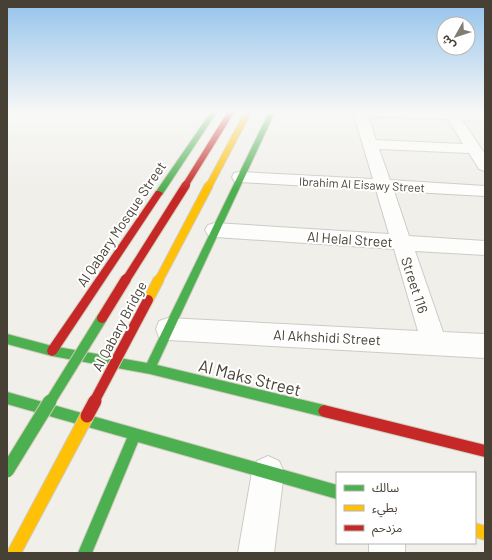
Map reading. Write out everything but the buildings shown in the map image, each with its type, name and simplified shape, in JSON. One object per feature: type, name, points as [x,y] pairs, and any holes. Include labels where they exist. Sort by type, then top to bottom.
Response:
[{"type":"main road","name":"Al Qabary Mosque Street","points":[[52,351],[196,138]]},
{"type":"main road","name":"Al Qabary Bridge","points":[[7,471],[215,138]]},
{"type":"main road","name":"Al Qabary Bridge","points":[[14,553],[234,138]]},
{"type":"main road","points":[[150,369],[259,138]]},
{"type":"main road","name":"Al Maks Street","points":[[7,339],[52,351],[150,369],[485,450]]},
{"type":"main road","points":[[8,400],[135,434],[336,492]]},
{"type":"main road","points":[[85,553],[135,434]]},
{"type":"street","name":"Street 116","points":[[368,138],[434,343]]},
{"type":"street","points":[[467,138],[485,166]]},
{"type":"street","points":[[370,144],[474,149]]},
{"type":"street","name":"Ibrahim Al Eisawy Street","points":[[240,177],[485,191]]},
{"type":"street","name":"Al Helal Street","points":[[215,230],[485,248]]},
{"type":"street","name":"Al Akhshidi Street","points":[[168,329],[485,346]]},
{"type":"street","points":[[256,553],[268,472]]},
{"type":"traffic: fast","points":[[159,193],[196,138]]},
{"type":"traffic: fast","points":[[150,369],[260,138]]},
{"type":"traffic: fast","points":[[7,471],[102,318]]},
{"type":"traffic: fast","points":[[7,339],[52,351],[150,369],[324,411]]},
{"type":"traffic: fast","points":[[7,398],[336,492]]},
{"type":"traffic: fast","points":[[85,553],[135,434]]},
{"type":"traffic: slow","points":[[148,300],[234,138]]},
{"type":"traffic: slow","points":[[14,553],[87,416]]},
{"type":"traffic: slow","points":[[476,530],[485,533]]},
{"type":"traffic: jam","points":[[102,318],[215,138]]},
{"type":"traffic: jam","points":[[52,351],[159,193]]},
{"type":"traffic: jam","points":[[87,416],[148,300]]},
{"type":"traffic: jam","points":[[324,411],[485,451]]}]
